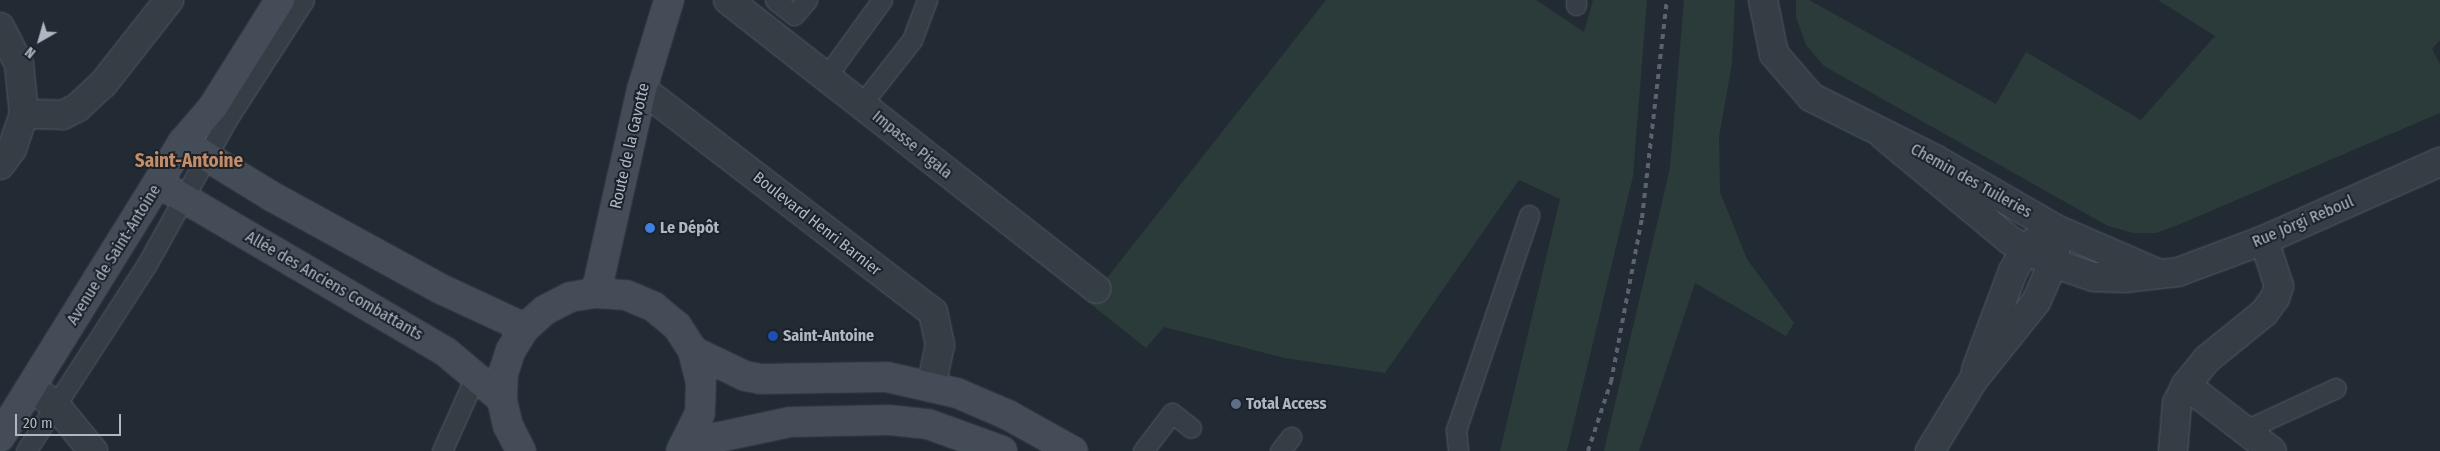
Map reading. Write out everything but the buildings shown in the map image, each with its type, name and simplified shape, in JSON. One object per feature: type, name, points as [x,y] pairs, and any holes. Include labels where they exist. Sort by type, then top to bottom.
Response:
[{"type":"main road","name":"Avenue de Saint-Antoine","points":[[0,437],[32,388],[182,142],[213,107],[280,0]]},
{"type":"main road","name":"Route de la Gavotte","points":[[596,293],[642,90],[669,0]]},
{"type":"main road","points":[[182,142],[441,289],[525,328]]},
{"type":"main road","name":"Allée des Anciens Combattants","points":[[158,183],[446,352],[502,399]]},
{"type":"main road","points":[[521,451],[508,426],[502,399],[503,374],[511,350],[525,328],[545,310],[570,297],[596,293],[626,295],[654,307],[677,326],[693,351],[701,382],[700,413],[682,451]]},
{"type":"main road","points":[[693,351],[745,376],[760,379],[887,377],[930,386],[1008,415],[1073,451]]},
{"type":"main road","points":[[692,451],[710,439],[790,422],[889,420],[928,424],[1002,451]]},
{"type":"street","points":[[24,114],[63,115],[78,107],[103,84],[169,0]]},
{"type":"street","name":"Impasse Pigala","points":[[728,0],[1096,289]]},
{"type":"street","name":"Chemin des Tuileries","points":[[1763,0],[1774,54],[1791,77],[1811,97],[1884,136],[1935,159],[2056,228]]},
{"type":"street","points":[[0,27],[19,64],[24,114],[12,149],[0,164]]},
{"type":"street","name":"Boulevard Henri Barnier","points":[[642,90],[933,312],[940,345],[930,386]]},
{"type":"street","name":"Chemin des Tuileries","points":[[1884,136],[1974,212],[2026,250],[2053,263]]},
{"type":"street","name":"Rue Jòrgi Reboul","points":[[2053,263],[2094,277],[2163,274],[2264,240],[2440,162]]},
{"type":"street","points":[[2056,228],[2163,274]]},
{"type":"street","name":"Chemin des Tuileries","points":[[1974,379],[2003,293],[2026,250],[2056,228]]},
{"type":"street","name":"Chemin des Tuileries","points":[[1930,451],[1974,379],[2036,302],[2053,263],[2056,228]]},
{"type":"street","points":[[2173,451],[2177,402],[2186,385],[2207,359],[2264,313],[2275,298],[2279,286],[2264,240]]},
{"type":"street","points":[[2186,385],[2272,451]]},
{"type":"street","points":[[32,388],[57,406],[93,451]]},
{"type":"lane","points":[[26,451],[57,406],[184,199],[228,118],[304,0]]},
{"type":"lane","points":[[775,0],[794,15],[806,0]]},
{"type":"lane","points":[[826,77],[882,0]]},
{"type":"lane","points":[[861,105],[912,40],[927,0]]},
{"type":"lane","points":[[1458,451],[1456,430],[1529,216]]},
{"type":"lane","points":[[442,451],[475,377]]},
{"type":"lane","points":[[2245,430],[2336,388]]},
{"type":"lane","points":[[1143,451],[1172,413],[1191,428]]},
{"type":"shaded area","points":[[1326,0],[1536,0],[1584,32],[1593,0],[1647,0],[1633,176],[1567,451],[1500,451],[1560,199],[1519,180],[1385,373],[1285,358],[1164,327],[1146,348],[1088,302]]},
{"type":"shaded area","points":[[1684,0],[1735,0],[1732,63],[1719,137],[1720,192],[1747,259],[1794,323],[1786,336],[1695,283],[1639,451],[1604,451],[1670,168]]},
{"type":"shaded area","points":[[1796,0],[1809,0],[1996,104],[2026,52],[2141,120],[2215,36],[2158,0],[2440,0],[2440,40],[2432,49],[2440,64],[2440,113],[2178,225],[2156,233],[2133,233],[2108,226],[1824,66],[1806,45],[1796,17]]},
{"type":"railway","points":[[1588,451],[1611,382],[1642,218],[1667,0]]},
{"type":"place","name":"Le Dépôt","points":[[650,228]]},
{"type":"place","name":"Saint-Antoine","points":[[773,336]]},
{"type":"place","name":"Total Access","points":[[1236,404]]},
{"type":"district","name":"Saint-Antoine","points":[[189,161]]}]
